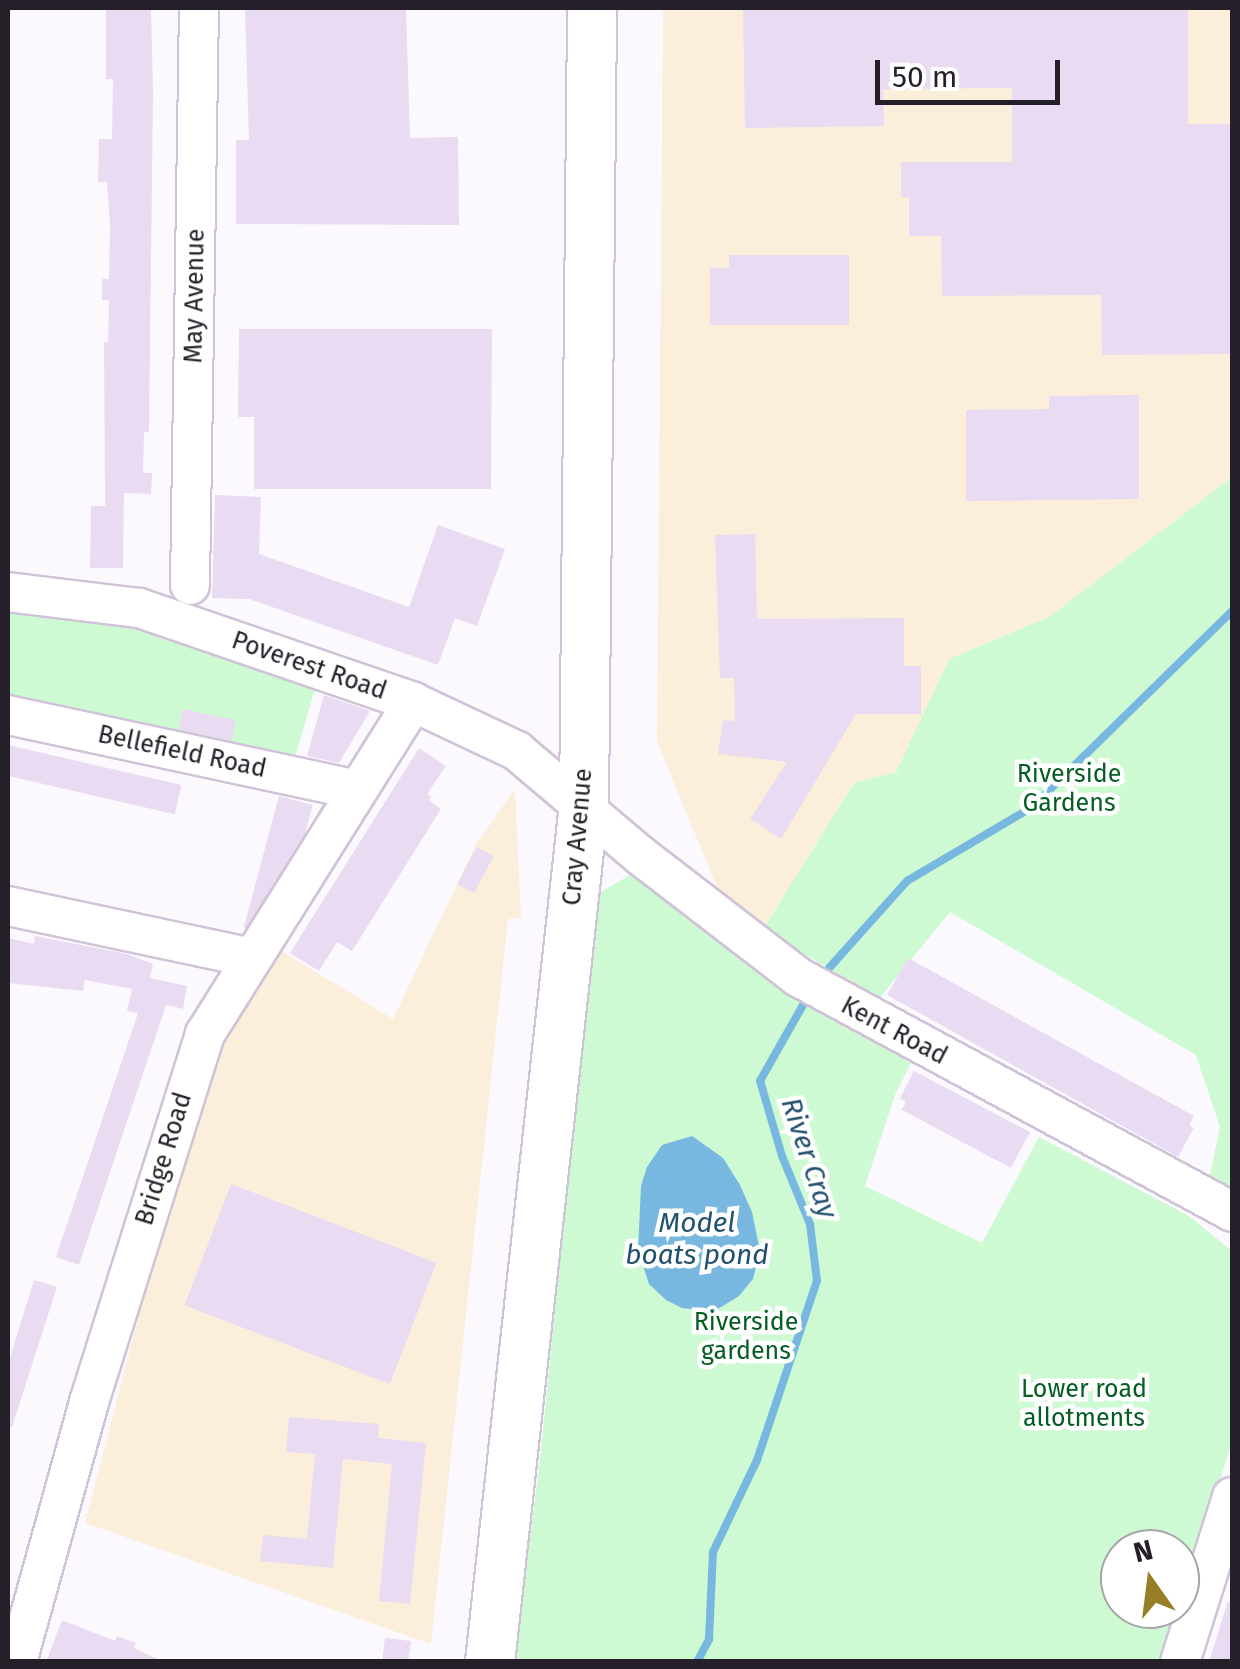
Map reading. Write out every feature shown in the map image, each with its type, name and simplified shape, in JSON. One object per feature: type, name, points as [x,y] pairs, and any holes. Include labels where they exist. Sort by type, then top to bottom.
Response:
[{"type":"main road","name":"Cray Avenue","points":[[490,1662],[584,805],[592,8]]},
{"type":"street","name":"May Avenue","points":[[190,585],[199,8]]},
{"type":"street","name":"Poverest Road","points":[[8,592],[138,608],[413,702],[517,751],[584,805]]},
{"type":"street","name":"Bridge Road","points":[[18,1662],[88,1402],[205,1034],[413,702]]},
{"type":"street","name":"Bellefield Road","points":[[8,714],[357,790]]},
{"type":"street","name":"Kent Road","points":[[584,805],[640,856],[812,986],[1232,1212]]},
{"type":"street","points":[[8,906],[252,958]]},
{"type":"street","points":[[1180,1662],[1232,1497]]},
{"type":"shaded area","points":[[663,8],[1232,8],[1232,477],[1049,617],[949,659],[896,772],[854,783],[763,929],[719,892],[657,742]]},
{"type":"shaded area","points":[[515,789],[521,918],[508,919],[431,1644],[85,1523],[162,1226],[225,1036],[280,950],[393,1019],[476,844]]},
{"type":"green space","name":"Riverside Gardens","points":[[1232,477],[1232,1195],[1208,1184],[1220,1127],[1196,1055],[950,912],[879,999],[763,929],[854,783],[896,772],[949,659],[1049,617]]},
{"type":"green space","points":[[8,606],[165,626],[317,682],[294,761],[8,699]]},
{"type":"green space","name":"Riverside gardens","points":[[630,875],[914,1057],[895,1095],[865,1186],[982,1243],[1039,1137],[1189,1216],[1232,1251],[1232,1442],[1200,1545],[1200,1529],[1100,1529],[1100,1629],[1174,1629],[1164,1661],[514,1662],[540,1460],[599,893]]},
{"type":"water","name":"Model boats pond","points":[[692,1136],[723,1158],[740,1185],[752,1212],[760,1251],[753,1279],[739,1296],[713,1312],[682,1308],[666,1300],[649,1284],[638,1250],[641,1186],[647,1167],[662,1145]]},
{"type":"building","points":[[106,8],[151,8],[149,432],[144,432],[143,473],[152,473],[151,494],[124,493],[123,568],[90,568],[91,506],[105,506],[104,342],[108,342],[109,300],[102,300],[102,279],[109,279],[110,225],[107,182],[98,182],[99,139],[112,139],[113,79],[106,79]]},
{"type":"building","points":[[245,8],[406,8],[410,138],[458,137],[459,225],[236,224],[236,140],[249,140]]},
{"type":"building","points":[[743,8],[1188,8],[1188,124],[1232,124],[1232,354],[1102,355],[1101,295],[942,296],[941,236],[909,236],[909,197],[901,197],[901,162],[1012,162],[1012,88],[883,89],[884,126],[745,128]]},
{"type":"building","points":[[729,255],[849,255],[849,325],[710,325],[710,268],[729,268]]},
{"type":"building","points":[[239,329],[492,329],[491,489],[254,489],[254,417],[238,417]]},
{"type":"building","points":[[1139,395],[1139,499],[966,501],[966,410],[1049,409],[1049,396]]},
{"type":"building","points":[[215,495],[261,497],[259,554],[409,607],[438,525],[505,549],[477,626],[455,618],[438,665],[249,599],[212,598]]},
{"type":"building","points":[[755,534],[757,619],[904,618],[904,666],[921,666],[921,714],[856,714],[781,839],[750,819],[787,762],[718,754],[723,720],[735,721],[734,678],[720,678],[715,535]]},
{"type":"building","points":[[324,695],[370,711],[339,763],[307,756]]},
{"type":"building","points":[[183,709],[236,720],[231,741],[179,730]]},
{"type":"building","points":[[8,745],[181,785],[175,814],[8,776]]},
{"type":"building","points":[[419,748],[446,766],[427,794],[441,809],[352,951],[337,942],[319,971],[290,953]]},
{"type":"building","points":[[279,796],[313,805],[278,936],[244,927]]},
{"type":"building","points":[[477,847],[494,856],[474,893],[457,884]]},
{"type":"building","points":[[35,936],[127,954],[153,964],[150,978],[187,986],[183,1009],[166,1005],[79,1265],[56,1257],[138,1013],[127,1011],[132,989],[85,980],[83,991],[8,983],[8,938],[34,944]]},
{"type":"building","points":[[908,958],[1194,1116],[1189,1125],[1194,1128],[1178,1157],[887,995]]},
{"type":"building","points":[[914,1071],[1030,1132],[1011,1168],[902,1110],[906,1102],[900,1098]]},
{"type":"building","points":[[231,1184],[436,1263],[390,1384],[184,1305]]},
{"type":"building","points":[[34,1280],[57,1287],[12,1427],[8,1426],[8,1364]]},
{"type":"building","points":[[289,1417],[379,1424],[378,1438],[426,1443],[410,1604],[379,1601],[392,1464],[343,1459],[333,1568],[260,1561],[263,1535],[307,1539],[315,1454],[286,1452]]},
{"type":"building","points":[[1228,1601],[1232,1602],[1232,1662],[1209,1662]]},
{"type":"building","points":[[62,1620],[115,1641],[117,1636],[136,1643],[134,1648],[164,1662],[46,1662]]},
{"type":"building","points":[[385,1638],[411,1641],[408,1662],[382,1662]]},
{"type":"waterway","name":"River Cray","points":[[822,976],[907,881],[1032,807],[1232,611]]},
{"type":"waterway","name":"River Cray","points":[[697,1662],[709,1639],[713,1552],[757,1460],[817,1281],[810,1224],[782,1156],[760,1081],[808,996]]},
{"type":"park label","name":"Lower road allotments","points":[[1084,1404]]}]
